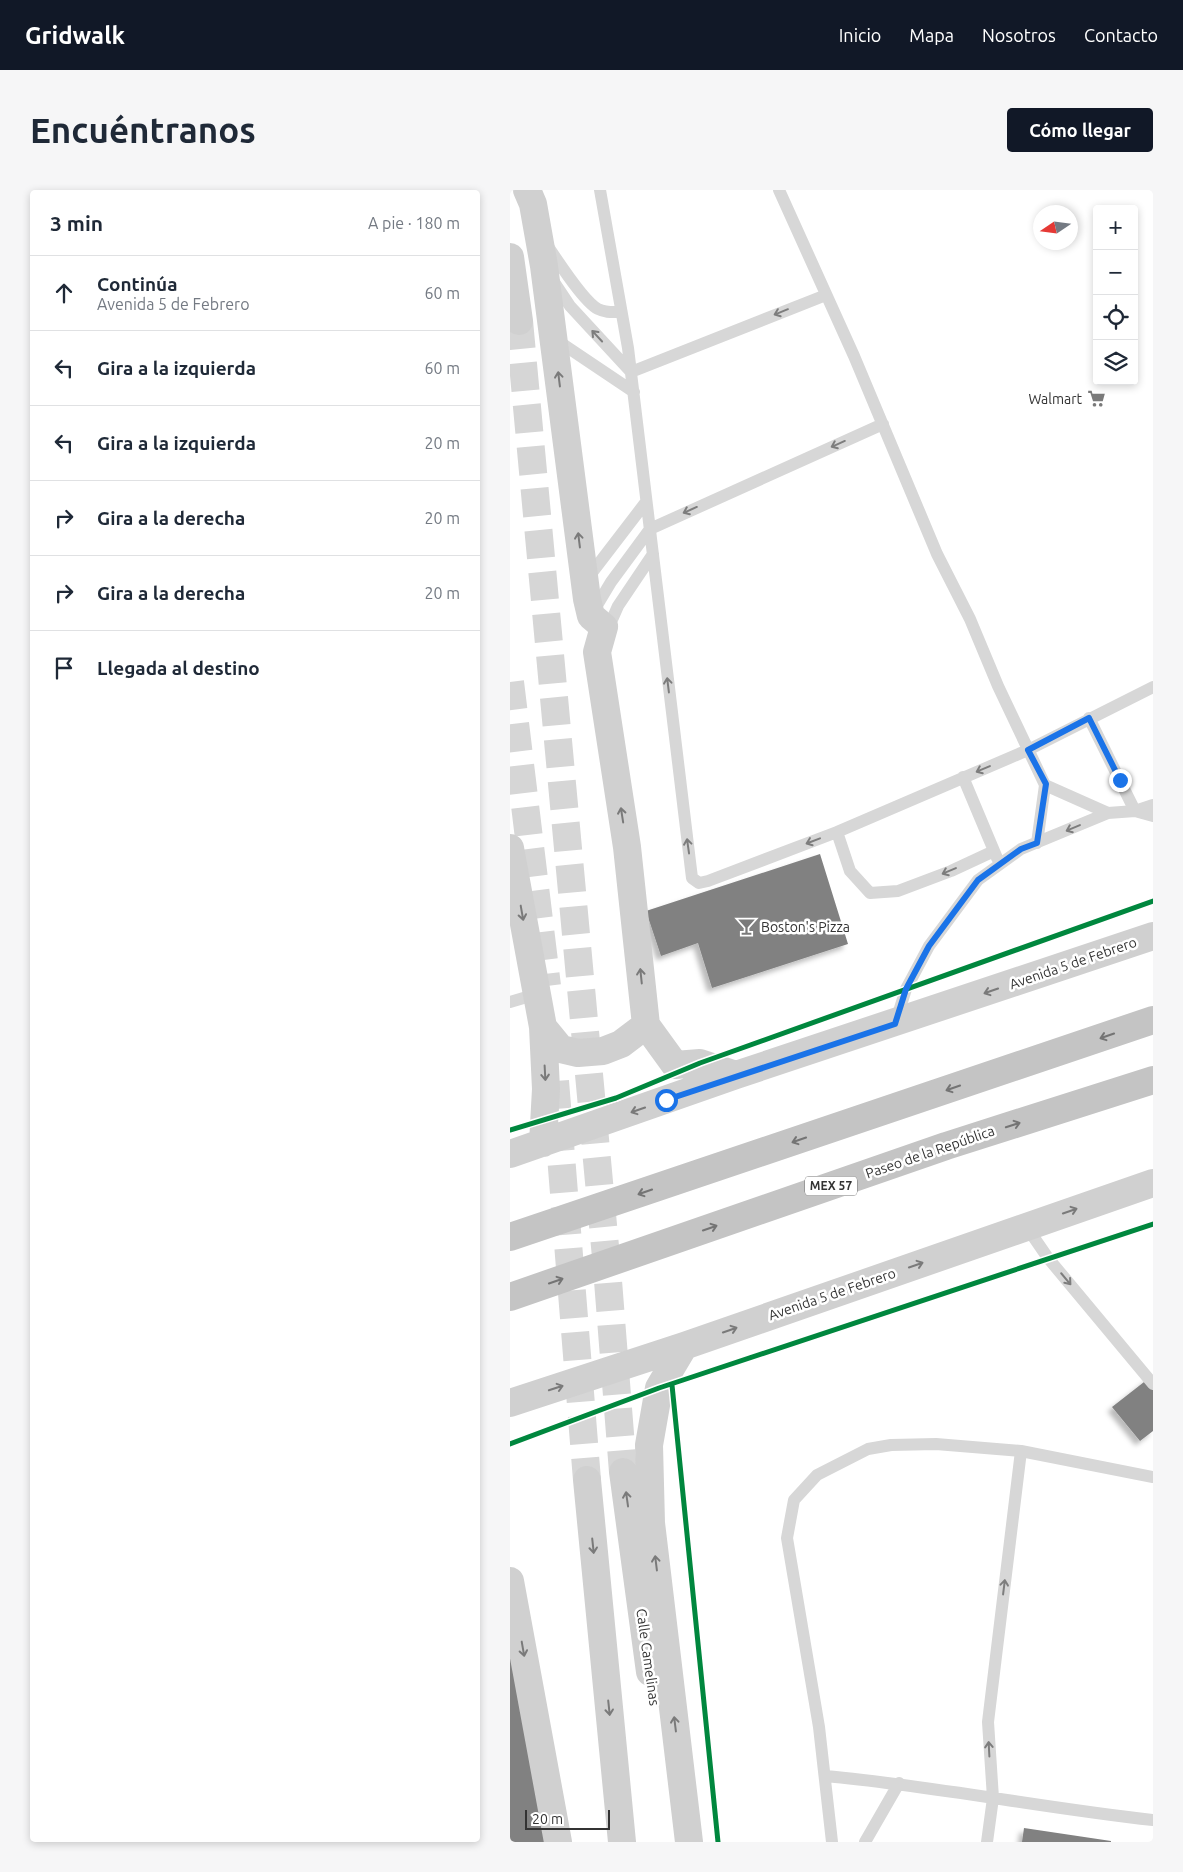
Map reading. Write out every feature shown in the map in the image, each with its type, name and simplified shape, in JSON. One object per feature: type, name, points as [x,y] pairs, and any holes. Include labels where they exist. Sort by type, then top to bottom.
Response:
[{"type":"highway","points":[[510,1237],[1153,1020]]},
{"type":"highway","name":"Paseo de la República","points":[[510,1297],[937,1149],[1153,1080]]},
{"type":"main road","points":[[527,190],[539,233],[544,266],[584,583],[591,616],[604,627],[597,652],[627,848],[646,1025],[675,1065],[700,1064],[736,1075]]},
{"type":"main road","points":[[510,257],[519,321]]},
{"type":"main road","points":[[510,848],[543,1027],[546,1089],[543,1143]]},
{"type":"main road","name":"Avenida 5 de Febrero","points":[[510,1154],[736,1075],[895,1024],[1153,936]]},
{"type":"main road","points":[[543,1027],[561,1049],[578,1054],[603,1051],[621,1044],[646,1025]]},
{"type":"main road","name":"Avenida 5 de Febrero","points":[[510,1403],[684,1346],[1153,1183]]},
{"type":"main road","points":[[684,1346],[659,1388],[649,1445],[652,1523],[690,1842]]},
{"type":"main road","name":"Calle Camelinas","points":[[623,1472],[674,1842]]},
{"type":"main road","points":[[587,1480],[622,1842]]},
{"type":"main road","points":[[510,1581],[558,1842]]},
{"type":"lane","points":[[600,190],[634,392],[692,878],[699,883],[708,882],[837,832],[1028,750],[1153,686]]},
{"type":"lane","points":[[780,190],[883,424],[937,554],[970,619],[1028,750],[1046,784],[1037,843]]},
{"type":"lane","points":[[539,233],[564,271],[596,308],[607,312],[621,312]]},
{"type":"lane","points":[[544,266],[570,306],[631,372]]},
{"type":"lane","points":[[631,372],[826,294]]},
{"type":"lane","points":[[553,338],[634,392]]},
{"type":"lane","points":[[591,616],[611,582],[650,528],[883,424]]},
{"type":"lane","points":[[584,583],[646,502]]},
{"type":"lane","points":[[597,652],[618,606],[653,554]]},
{"type":"lane","points":[[1089,718],[1135,811],[1153,816]]},
{"type":"lane","points":[[963,777],[999,863]]},
{"type":"lane","points":[[1046,784],[1108,813]]},
{"type":"lane","points":[[895,1024],[906,989],[929,946],[978,880],[999,863],[1021,849],[1108,813],[1135,811],[1153,805]]},
{"type":"lane","points":[[837,832],[850,871],[870,893],[898,891],[950,872],[994,851]]},
{"type":"lane","points":[[510,1002],[537,994]]},
{"type":"lane","points":[[1026,1226],[1048,1258],[1153,1384]]},
{"type":"lane","points":[[836,1842],[832,1842],[819,1727],[787,1538],[794,1500],[817,1475],[868,1449],[891,1445],[936,1444],[1020,1451],[1153,1477]]},
{"type":"lane","points":[[987,1842],[993,1798],[988,1722],[1020,1451]]},
{"type":"lane","points":[[825,1776],[900,1783],[1056,1809],[1153,1820]]},
{"type":"lane","points":[[865,1842],[900,1783]]},
{"type":"building","name":"Boston's Pizza","points":[[820,854],[848,944],[712,988],[698,943],[661,956],[646,911]]},
{"type":"building","points":[[1153,1375],[1153,1431],[1140,1441],[1112,1407]]},
{"type":"building","points":[[510,1650],[546,1842],[510,1842]]},
{"type":"building","points":[[1024,1828],[1111,1841],[1111,1842],[1022,1842]]},
{"type":"tunnel","points":[[519,321],[607,1268],[623,1472]]},
{"type":"tunnel","points":[[510,682],[547,986]]},
{"type":"tunnel","points":[[555,1081],[587,1480]]},
{"type":"cycle path","points":[[510,1130],[616,1098],[700,1063],[1153,901]]},
{"type":"cycle path","points":[[510,1444],[659,1388],[1153,1224]]},
{"type":"cycle path","points":[[672,1385],[718,1842]]},
{"type":"place","name":"Walmart","points":[[1096,399]]},
{"type":"place","name":"Boston's Pizza","points":[[747,927]]},
{"type":"route","points":[[666,1100],[736,1075],[895,1024],[906,989],[929,946],[978,880],[999,863],[1021,849],[1037,843],[1046,784],[1028,750],[1089,718],[1120,780]]}]
